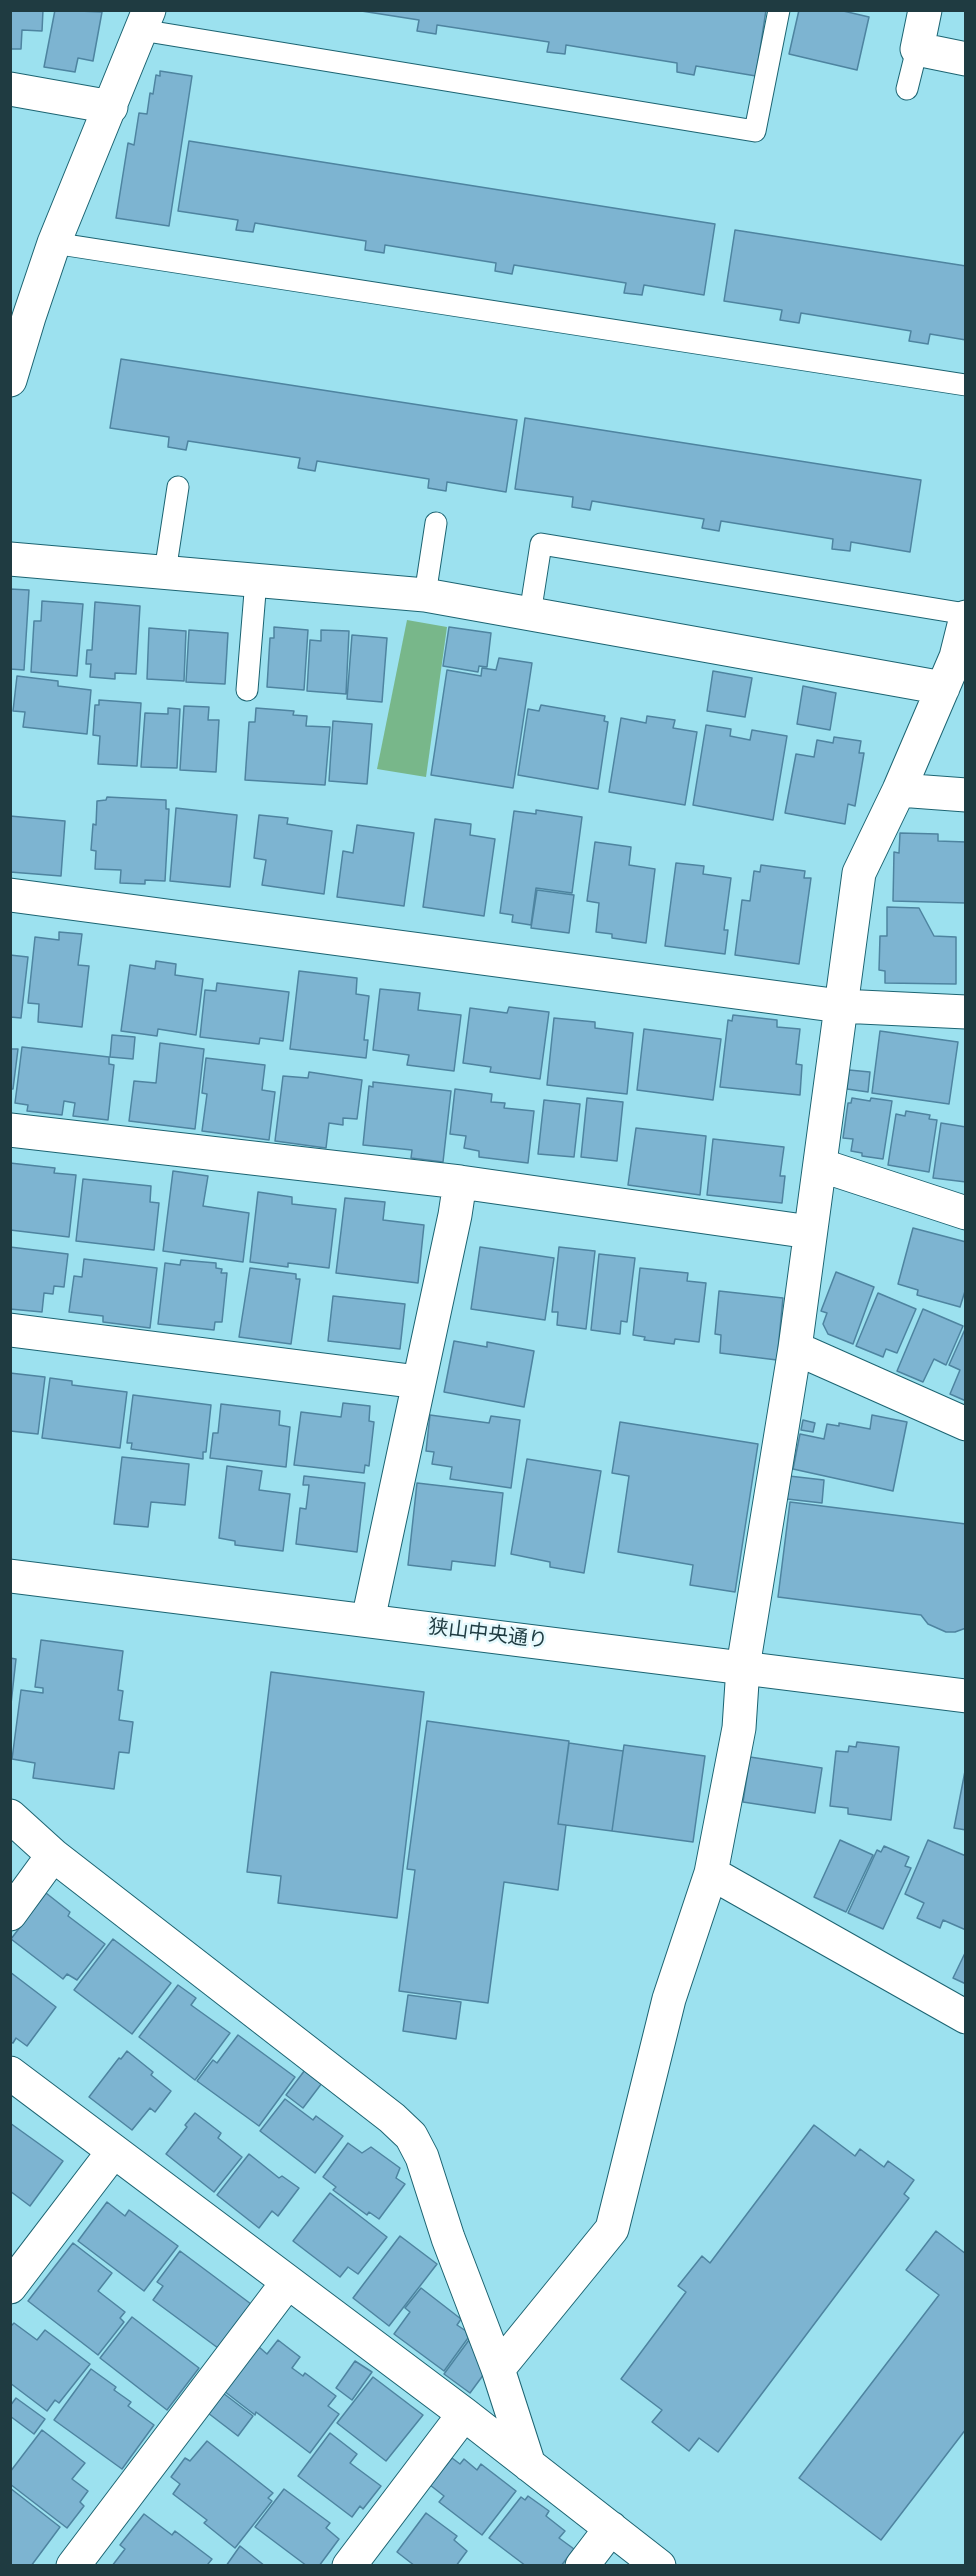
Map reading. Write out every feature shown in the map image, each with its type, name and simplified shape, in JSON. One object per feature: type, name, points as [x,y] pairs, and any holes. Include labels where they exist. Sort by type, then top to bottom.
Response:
[{"type":"street","points":[[925,10],[917,49],[966,59]]},
{"type":"street","points":[[10,380],[54,243],[145,20]]},
{"type":"street","points":[[10,89],[111,107]]},
{"type":"street","points":[[10,559],[425,595],[943,688]]},
{"type":"street","points":[[498,2368],[612,2229],[669,1999],[711,1873],[739,1728],[743,1667],[795,1348],[859,873],[899,790],[956,657],[966,615]]},
{"type":"street","points":[[899,790],[966,795]]},
{"type":"street","points":[[10,895],[840,1006],[966,1012]]},
{"type":"street","points":[[10,1130],[460,1182],[810,1232]]},
{"type":"street","points":[[820,1165],[966,1213]]},
{"type":"street","points":[[368,1620],[455,1215],[460,1182]]},
{"type":"street","points":[[10,1330],[418,1382]]},
{"type":"street","points":[[795,1348],[966,1424]]},
{"type":"street","name":"狭山中央通り","points":[[10,1576],[966,1696]]},
{"type":"street","points":[[10,1816],[53,1855],[411,2136],[422,2157],[448,2238],[498,2368],[529,2465]]},
{"type":"street","points":[[10,1914],[53,1855]]},
{"type":"street","points":[[711,1873],[966,2017]]},
{"type":"street","points":[[10,2073],[464,2414],[659,2565]]},
{"type":"street","points":[[10,2286],[113,2152]]},
{"type":"street","points":[[73,2565],[287,2283]]},
{"type":"street","points":[[349,2565],[464,2414]]},
{"type":"street","points":[[582,2565],[610,2528]]},
{"type":"lane","points":[[145,20],[754,131],[779,10]]},
{"type":"lane","points":[[907,89],[917,49]]},
{"type":"lane","points":[[54,243],[966,386]]},
{"type":"lane","points":[[165,572],[178,487]]},
{"type":"lane","points":[[425,595],[436,523]]},
{"type":"lane","points":[[531,614],[541,544],[966,615]]},
{"type":"lane","points":[[247,690],[256,580]]},
{"type":"green space","points":[[407,620],[447,627],[426,777],[377,769]]},
{"type":"building","points":[[10,10],[43,10],[42,31],[22,30],[21,49],[10,49]]},
{"type":"building","points":[[55,10],[102,12],[93,61],[78,58],[75,72],[44,67]]},
{"type":"building","points":[[355,10],[766,10],[756,76],[696,66],[694,75],[677,72],[677,63],[566,45],[565,54],[547,52],[549,42],[437,25],[436,34],[417,31],[419,20]]},
{"type":"building","points":[[799,10],[839,10],[869,17],[857,70],[789,54]]},
{"type":"building","points":[[160,71],[192,76],[169,226],[116,218],[128,143],[134,145],[139,113],[147,114],[150,93],[153,94],[156,75],[160,76]]},
{"type":"building","points":[[189,141],[715,224],[704,295],[644,285],[642,295],[624,293],[626,283],[514,265],[512,274],[495,271],[496,263],[385,245],[384,253],[365,250],[366,241],[255,223],[253,232],[236,230],[238,220],[178,211]]},
{"type":"building","points":[[735,230],[966,266],[966,340],[930,334],[928,344],[909,341],[911,331],[801,313],[799,323],[780,320],[782,310],[724,301]]},
{"type":"building","points":[[121,359],[517,420],[506,492],[447,482],[446,491],[428,488],[429,479],[317,461],[315,471],[298,468],[300,458],[188,441],[186,450],[168,447],[169,437],[110,428]]},
{"type":"building","points":[[525,418],[921,480],[910,552],[851,542],[850,551],[832,549],[833,539],[721,521],[719,531],[702,528],[704,519],[592,501],[590,510],[572,507],[573,497],[515,489]]},
{"type":"building","points":[[10,589],[29,590],[24,670],[10,669]]},
{"type":"building","points":[[42,601],[83,604],[77,676],[31,672],[34,621],[41,621]]},
{"type":"building","points":[[95,602],[140,606],[136,674],[115,673],[115,679],[90,677],[91,664],[86,664],[87,650],[92,650]]},
{"type":"building","points":[[274,627],[308,630],[304,690],[267,687],[270,638],[274,638]]},
{"type":"building","points":[[449,627],[491,633],[487,667],[479,666],[478,672],[443,666]]},
{"type":"building","points":[[149,628],[186,631],[184,681],[147,679]]},
{"type":"building","points":[[189,630],[228,633],[225,684],[186,682]]},
{"type":"building","points":[[321,630],[349,631],[346,694],[307,691],[310,640],[321,641]]},
{"type":"building","points":[[352,635],[387,638],[382,702],[347,699]]},
{"type":"building","points":[[499,658],[532,663],[513,788],[431,775],[447,670],[481,676],[482,668],[496,670]]},
{"type":"building","points":[[713,671],[752,678],[745,717],[707,711]]},
{"type":"building","points":[[17,676],[58,681],[58,686],[91,690],[87,734],[23,727],[25,712],[13,711]]},
{"type":"building","points":[[803,686],[836,693],[830,730],[797,724]]},
{"type":"building","points":[[99,700],[141,703],[137,766],[98,764],[100,736],[93,735],[95,705],[99,705]]},
{"type":"building","points":[[541,705],[605,716],[604,721],[608,722],[598,789],[518,775],[528,709],[539,711]]},
{"type":"building","points":[[184,706],[209,707],[208,720],[219,720],[216,772],[180,770]]},
{"type":"building","points":[[168,708],[180,709],[177,768],[141,767],[145,713],[168,714]]},
{"type":"building","points":[[256,708],[294,711],[293,715],[307,716],[306,726],[330,727],[325,785],[245,780],[249,722],[255,722]]},
{"type":"building","points":[[647,716],[675,720],[673,728],[697,732],[685,805],[609,792],[621,718],[646,723]]},
{"type":"building","points":[[333,721],[372,724],[367,784],[329,781]]},
{"type":"building","points":[[706,725],[731,729],[730,736],[750,740],[752,730],[787,736],[773,820],[693,805]]},
{"type":"building","points":[[834,737],[861,741],[859,753],[864,753],[855,806],[848,804],[845,824],[785,813],[796,754],[814,757],[817,740],[833,743]]},
{"type":"building","points":[[107,797],[166,800],[166,809],[169,809],[165,881],[145,880],[145,884],[120,883],[121,870],[95,869],[96,851],[91,850],[93,824],[96,825],[97,801],[106,800]]},
{"type":"building","points":[[176,808],[237,815],[230,887],[170,881]]},
{"type":"building","points":[[536,810],[582,817],[572,893],[536,888],[531,925],[512,922],[513,915],[500,913],[514,811],[536,814]]},
{"type":"building","points":[[259,815],[288,818],[287,824],[332,831],[324,894],[262,885],[266,860],[254,858]]},
{"type":"building","points":[[10,816],[65,821],[61,876],[10,872]]},
{"type":"building","points":[[435,819],[471,824],[470,835],[495,839],[484,916],[423,907]]},
{"type":"building","points":[[357,825],[414,833],[404,906],[337,897],[343,851],[353,853]]},
{"type":"building","points":[[900,833],[938,834],[938,841],[966,842],[966,903],[893,901],[894,852],[899,853]]},
{"type":"building","points":[[595,842],[631,847],[629,865],[655,869],[646,943],[612,938],[612,934],[596,932],[599,903],[587,901]]},
{"type":"building","points":[[676,863],[704,866],[703,874],[731,878],[724,930],[728,930],[725,954],[665,946]]},
{"type":"building","points":[[761,865],[805,871],[804,878],[811,878],[799,964],[735,955],[742,900],[750,901],[754,871],[760,872]]},
{"type":"building","points":[[537,890],[574,895],[569,933],[531,928]]},
{"type":"building","points":[[887,907],[919,908],[934,936],[956,937],[956,984],[885,983],[885,971],[879,970],[880,936],[887,936]]},
{"type":"building","points":[[59,932],[82,934],[78,965],[89,966],[82,1027],[38,1022],[39,1004],[28,1003],[35,937],[59,940]]},
{"type":"building","points":[[10,955],[28,957],[21,1018],[10,1017]]},
{"type":"building","points":[[156,961],[176,964],[175,975],[203,979],[196,1035],[158,1029],[157,1036],[121,1031],[130,965],[155,969]]},
{"type":"building","points":[[299,971],[357,978],[356,994],[369,996],[364,1040],[368,1040],[366,1058],[290,1049]]},
{"type":"building","points":[[217,983],[289,992],[283,1041],[260,1038],[259,1044],[200,1037],[205,990],[216,991]]},
{"type":"building","points":[[380,989],[420,993],[418,1010],[461,1015],[454,1071],[407,1065],[409,1055],[373,1050]]},
{"type":"building","points":[[509,1007],[549,1012],[540,1079],[490,1072],[491,1067],[463,1063],[470,1008],[507,1013]]},
{"type":"building","points":[[733,1015],[777,1020],[777,1027],[800,1029],[796,1064],[802,1065],[800,1095],[720,1087],[728,1020],[732,1021]]},
{"type":"building","points":[[554,1018],[595,1022],[595,1028],[633,1033],[627,1094],[547,1085]]},
{"type":"building","points":[[644,1029],[721,1039],[713,1100],[637,1090]]},
{"type":"building","points":[[880,1031],[958,1042],[949,1104],[872,1093]]},
{"type":"building","points":[[112,1035],[135,1037],[133,1059],[110,1057]]},
{"type":"building","points":[[160,1043],[204,1049],[195,1129],[129,1121],[134,1081],[156,1083]]},
{"type":"building","points":[[22,1047],[109,1057],[109,1064],[114,1065],[108,1120],[73,1116],[75,1103],[64,1101],[62,1115],[27,1111],[28,1105],[15,1103]]},
{"type":"building","points":[[10,1049],[18,1049],[13,1089],[10,1089]]},
{"type":"building","points":[[206,1058],[265,1065],[262,1090],[275,1092],[269,1140],[202,1131],[207,1094],[202,1093]]},
{"type":"building","points":[[849,1070],[870,1072],[868,1092],[847,1089]]},
{"type":"building","points":[[309,1072],[362,1080],[357,1119],[343,1118],[343,1125],[329,1123],[326,1148],[275,1141],[283,1076],[308,1078]]},
{"type":"building","points":[[373,1082],[451,1091],[443,1162],[411,1158],[412,1150],[363,1145],[369,1086],[373,1087]]},
{"type":"building","points":[[455,1089],[492,1094],[491,1102],[505,1103],[504,1108],[534,1111],[528,1163],[479,1157],[479,1151],[464,1148],[466,1136],[450,1134]]},
{"type":"building","points":[[587,1098],[623,1102],[617,1161],[581,1157]]},
{"type":"building","points":[[852,1098],[892,1101],[883,1159],[862,1156],[862,1153],[851,1151],[853,1139],[843,1138],[848,1103],[851,1103]]},
{"type":"building","points":[[544,1100],[580,1104],[574,1157],[538,1154]]},
{"type":"building","points":[[906,1111],[930,1115],[929,1119],[937,1120],[929,1172],[888,1165],[896,1114],[905,1116]]},
{"type":"building","points":[[941,1123],[966,1127],[966,1182],[933,1178]]},
{"type":"building","points":[[636,1128],[706,1136],[700,1195],[628,1185]]},
{"type":"building","points":[[713,1139],[784,1147],[780,1176],[785,1176],[782,1203],[707,1195]]},
{"type":"building","points":[[10,1163],[55,1168],[54,1173],[76,1175],[69,1237],[10,1230]]},
{"type":"building","points":[[173,1171],[208,1176],[203,1206],[249,1213],[243,1262],[163,1251]]},
{"type":"building","points":[[83,1179],[151,1186],[150,1202],[159,1203],[154,1250],[76,1241]]},
{"type":"building","points":[[258,1192],[292,1197],[292,1204],[336,1209],[329,1268],[288,1263],[288,1267],[250,1262]]},
{"type":"building","points":[[345,1198],[385,1202],[383,1220],[424,1225],[418,1283],[336,1273]]},
{"type":"building","points":[[913,1228],[966,1242],[966,1288],[960,1307],[917,1295],[918,1290],[898,1284]]},
{"type":"building","points":[[10,1247],[68,1254],[64,1287],[54,1286],[53,1294],[44,1293],[42,1312],[10,1309]]},
{"type":"building","points":[[480,1247],[554,1258],[545,1320],[471,1309]]},
{"type":"building","points":[[559,1247],[595,1251],[586,1329],[557,1325],[558,1312],[552,1312]]},
{"type":"building","points":[[599,1254],[635,1258],[627,1322],[621,1321],[620,1334],[591,1330]]},
{"type":"building","points":[[84,1259],[157,1268],[150,1328],[103,1322],[103,1316],[69,1312],[74,1276],[82,1277]]},
{"type":"building","points":[[181,1260],[216,1263],[216,1268],[222,1269],[221,1273],[227,1273],[222,1322],[215,1322],[214,1330],[158,1324],[165,1263],[180,1265]]},
{"type":"building","points":[[250,1268],[296,1274],[296,1279],[300,1279],[291,1344],[239,1337]]},
{"type":"building","points":[[640,1268],[688,1273],[687,1281],[706,1283],[699,1342],[675,1339],[674,1344],[644,1340],[645,1337],[633,1335]]},
{"type":"building","points":[[836,1272],[874,1287],[853,1344],[828,1334],[823,1324],[827,1313],[821,1311]]},
{"type":"building","points":[[719,1291],[783,1298],[777,1360],[720,1353],[721,1335],[715,1334]]},
{"type":"building","points":[[878,1293],[916,1309],[897,1353],[886,1349],[883,1357],[856,1346]]},
{"type":"building","points":[[333,1296],[405,1304],[400,1349],[328,1341]]},
{"type":"building","points":[[923,1309],[963,1326],[946,1365],[934,1359],[923,1382],[897,1371]]},
{"type":"building","points":[[966,1327],[966,1401],[950,1394],[960,1370],[949,1365]]},
{"type":"building","points":[[454,1341],[487,1347],[487,1342],[534,1351],[524,1407],[444,1392]]},
{"type":"building","points":[[10,1373],[45,1377],[38,1434],[10,1431]]},
{"type":"building","points":[[50,1378],[72,1381],[72,1385],[127,1392],[120,1448],[42,1438]]},
{"type":"building","points":[[133,1395],[211,1405],[206,1452],[203,1452],[203,1459],[131,1449],[132,1443],[127,1443]]},
{"type":"building","points":[[343,1403],[370,1406],[369,1421],[374,1422],[369,1466],[365,1465],[364,1473],[294,1465],[301,1412],[341,1417]]},
{"type":"building","points":[[221,1404],[280,1411],[279,1425],[290,1427],[286,1467],[210,1458],[213,1433],[218,1433]]},
{"type":"building","points":[[430,1415],[489,1423],[491,1416],[520,1420],[511,1488],[450,1479],[452,1467],[432,1464],[434,1452],[426,1451]]},
{"type":"building","points":[[872,1415],[907,1422],[893,1491],[793,1469],[800,1434],[824,1439],[827,1424],[839,1426],[839,1423],[870,1429]]},
{"type":"building","points":[[803,1420],[815,1423],[813,1432],[801,1430]]},
{"type":"building","points":[[620,1422],[758,1444],[735,1592],[690,1585],[693,1565],[618,1552],[629,1476],[612,1473]]},
{"type":"building","points":[[122,1457],[189,1464],[185,1505],[151,1502],[148,1527],[114,1524]]},
{"type":"building","points":[[527,1459],[601,1471],[584,1573],[550,1567],[550,1562],[511,1554]]},
{"type":"building","points":[[227,1466],[262,1471],[259,1490],[290,1494],[283,1551],[235,1545],[235,1541],[219,1538]]},
{"type":"building","points":[[304,1476],[365,1483],[357,1552],[296,1544],[300,1508],[306,1509],[309,1485],[303,1485]]},
{"type":"building","points":[[789,1476],[824,1480],[822,1503],[787,1499]]},
{"type":"building","points":[[417,1483],[503,1493],[495,1566],[452,1561],[451,1570],[408,1565]]},
{"type":"building","points":[[790,1502],[966,1524],[966,1628],[946,1632],[928,1624],[921,1615],[778,1597]]},
{"type":"building","points":[[41,1640],[123,1651],[118,1690],[123,1691],[119,1720],[133,1722],[129,1753],[119,1752],[114,1789],[33,1778],[35,1763],[12,1759],[21,1690],[43,1693],[43,1688],[35,1687]]},
{"type":"building","points":[[10,1658],[16,1659],[10,1713]]},
{"type":"building","points":[[271,1672],[424,1692],[397,1918],[278,1903],[281,1876],[247,1872]]},
{"type":"building","points":[[427,1721],[569,1741],[558,1824],[566,1825],[558,1890],[504,1882],[488,2003],[399,1991],[415,1870],[407,1869]]},
{"type":"building","points":[[857,1742],[899,1747],[891,1820],[848,1814],[848,1808],[830,1806],[836,1751],[848,1752],[849,1746],[856,1747]]},
{"type":"building","points":[[569,1743],[623,1751],[612,1831],[558,1824]]},
{"type":"building","points":[[624,1745],[705,1756],[693,1842],[612,1831]]},
{"type":"building","points":[[750,1757],[822,1768],[815,1813],[743,1802]]},
{"type":"building","points":[[966,1766],[966,1830],[954,1828]]},
{"type":"building","points":[[840,1840],[873,1855],[846,1912],[814,1897]]},
{"type":"building","points":[[928,1840],[966,1856],[966,1930],[943,1920],[940,1928],[917,1918],[924,1903],[905,1894]]},
{"type":"building","points":[[884,1846],[909,1857],[905,1866],[911,1868],[883,1929],[848,1913],[877,1850],[881,1852]]},
{"type":"building","points":[[46,1893],[70,1912],[68,1916],[105,1944],[77,1980],[67,1974],[63,1979],[11,1939]]},
{"type":"building","points":[[113,1939],[171,1983],[132,2034],[74,1990]]},
{"type":"building","points":[[966,1951],[966,1984],[953,1978]]},
{"type":"building","points":[[10,1972],[56,2007],[27,2046],[16,2038],[13,2043],[10,2042]]},
{"type":"building","points":[[178,1985],[196,1998],[191,2005],[230,2033],[195,2080],[139,2037]]},
{"type":"building","points":[[408,1995],[461,2002],[456,2039],[403,2031]]},
{"type":"building","points":[[238,2035],[295,2077],[259,2126],[197,2081],[213,2060],[217,2063]]},
{"type":"building","points":[[127,2051],[153,2072],[151,2075],[171,2091],[155,2112],[150,2108],[132,2130],[89,2097]]},
{"type":"building","points":[[305,2070],[322,2083],[303,2108],[286,2095]]},
{"type":"building","points":[[285,2099],[313,2120],[316,2116],[343,2136],[315,2173],[260,2131]]},
{"type":"building","points":[[195,2113],[221,2133],[218,2138],[242,2157],[214,2192],[166,2154]]},
{"type":"building","points":[[10,2123],[63,2161],[30,2206],[10,2191]]},
{"type":"building","points":[[814,2125],[855,2156],[860,2149],[884,2167],[888,2161],[914,2180],[904,2194],[909,2198],[718,2452],[699,2438],[689,2451],[652,2422],[662,2410],[621,2379],[686,2292],[678,2286],[702,2256],[710,2263]]},
{"type":"building","points":[[348,2143],[362,2153],[371,2147],[400,2168],[396,2178],[405,2184],[379,2219],[369,2212],[367,2215],[333,2190],[336,2187],[323,2177]]},
{"type":"building","points":[[249,2154],[279,2178],[282,2176],[299,2188],[278,2216],[272,2211],[259,2228],[217,2195]]},
{"type":"building","points":[[330,2193],[387,2237],[358,2274],[348,2267],[340,2277],[293,2241]]},
{"type":"building","points":[[107,2202],[125,2216],[129,2210],[178,2246],[144,2291],[78,2241]]},
{"type":"building","points":[[936,2231],[966,2254],[966,2429],[881,2540],[799,2478],[939,2295],[906,2270]]},
{"type":"building","points":[[400,2236],[437,2264],[389,2326],[353,2298]]},
{"type":"building","points":[[73,2243],[112,2273],[98,2291],[125,2312],[120,2318],[124,2322],[98,2355],[28,2301]]},
{"type":"building","points":[[180,2251],[251,2304],[218,2348],[153,2300],[163,2286],[157,2282]]},
{"type":"building","points":[[421,2288],[461,2319],[457,2325],[466,2331],[468,2338],[444,2371],[394,2334],[410,2312],[405,2308]]},
{"type":"building","points":[[132,2317],[199,2368],[167,2410],[100,2358]]},
{"type":"building","points":[[14,2323],[37,2340],[45,2330],[90,2364],[59,2403],[55,2400],[47,2411],[10,2383],[10,2327]]},
{"type":"building","points":[[278,2340],[300,2357],[292,2368],[303,2376],[305,2373],[336,2396],[328,2406],[339,2414],[310,2453],[224,2391],[259,2347],[267,2354]]},
{"type":"building","points":[[469,2340],[484,2374],[470,2393],[444,2374]]},
{"type":"building","points":[[355,2361],[372,2372],[352,2400],[336,2388]]},
{"type":"building","points":[[91,2369],[116,2387],[114,2390],[131,2402],[128,2406],[154,2425],[122,2469],[54,2420]]},
{"type":"building","points":[[373,2377],[423,2415],[386,2461],[337,2423]]},
{"type":"building","points":[[223,2393],[253,2416],[238,2436],[208,2413]]},
{"type":"building","points":[[16,2398],[45,2419],[34,2434],[10,2416],[10,2406]]},
{"type":"building","points":[[42,2430],[85,2463],[72,2479],[88,2491],[80,2502],[84,2506],[67,2528],[10,2484],[10,2472]]},
{"type":"building","points":[[330,2433],[357,2454],[350,2463],[381,2486],[363,2509],[360,2506],[352,2517],[298,2476]]},
{"type":"building","points":[[207,2441],[273,2493],[268,2498],[272,2501],[235,2548],[204,2523],[207,2520],[173,2494],[180,2484],[171,2477],[185,2458],[190,2461]]},
{"type":"building","points":[[452,2458],[460,2464],[464,2459],[477,2470],[481,2464],[516,2491],[482,2535],[439,2502],[444,2496],[430,2485]]},
{"type":"building","points":[[10,2488],[60,2527],[31,2566],[10,2566]]},
{"type":"building","points":[[284,2489],[330,2523],[326,2528],[339,2539],[319,2566],[307,2566],[255,2527]]},
{"type":"building","points":[[528,2496],[549,2511],[546,2516],[565,2531],[559,2538],[574,2549],[561,2566],[526,2566],[489,2538],[521,2497],[525,2500]]},
{"type":"building","points":[[426,2513],[457,2536],[454,2540],[467,2551],[456,2566],[415,2566],[397,2552]]},
{"type":"building","points":[[144,2514],[172,2535],[175,2531],[212,2559],[208,2564],[210,2566],[112,2566],[125,2549],[120,2545]]},
{"type":"building","points":[[240,2546],[265,2566],[226,2566]]}]
